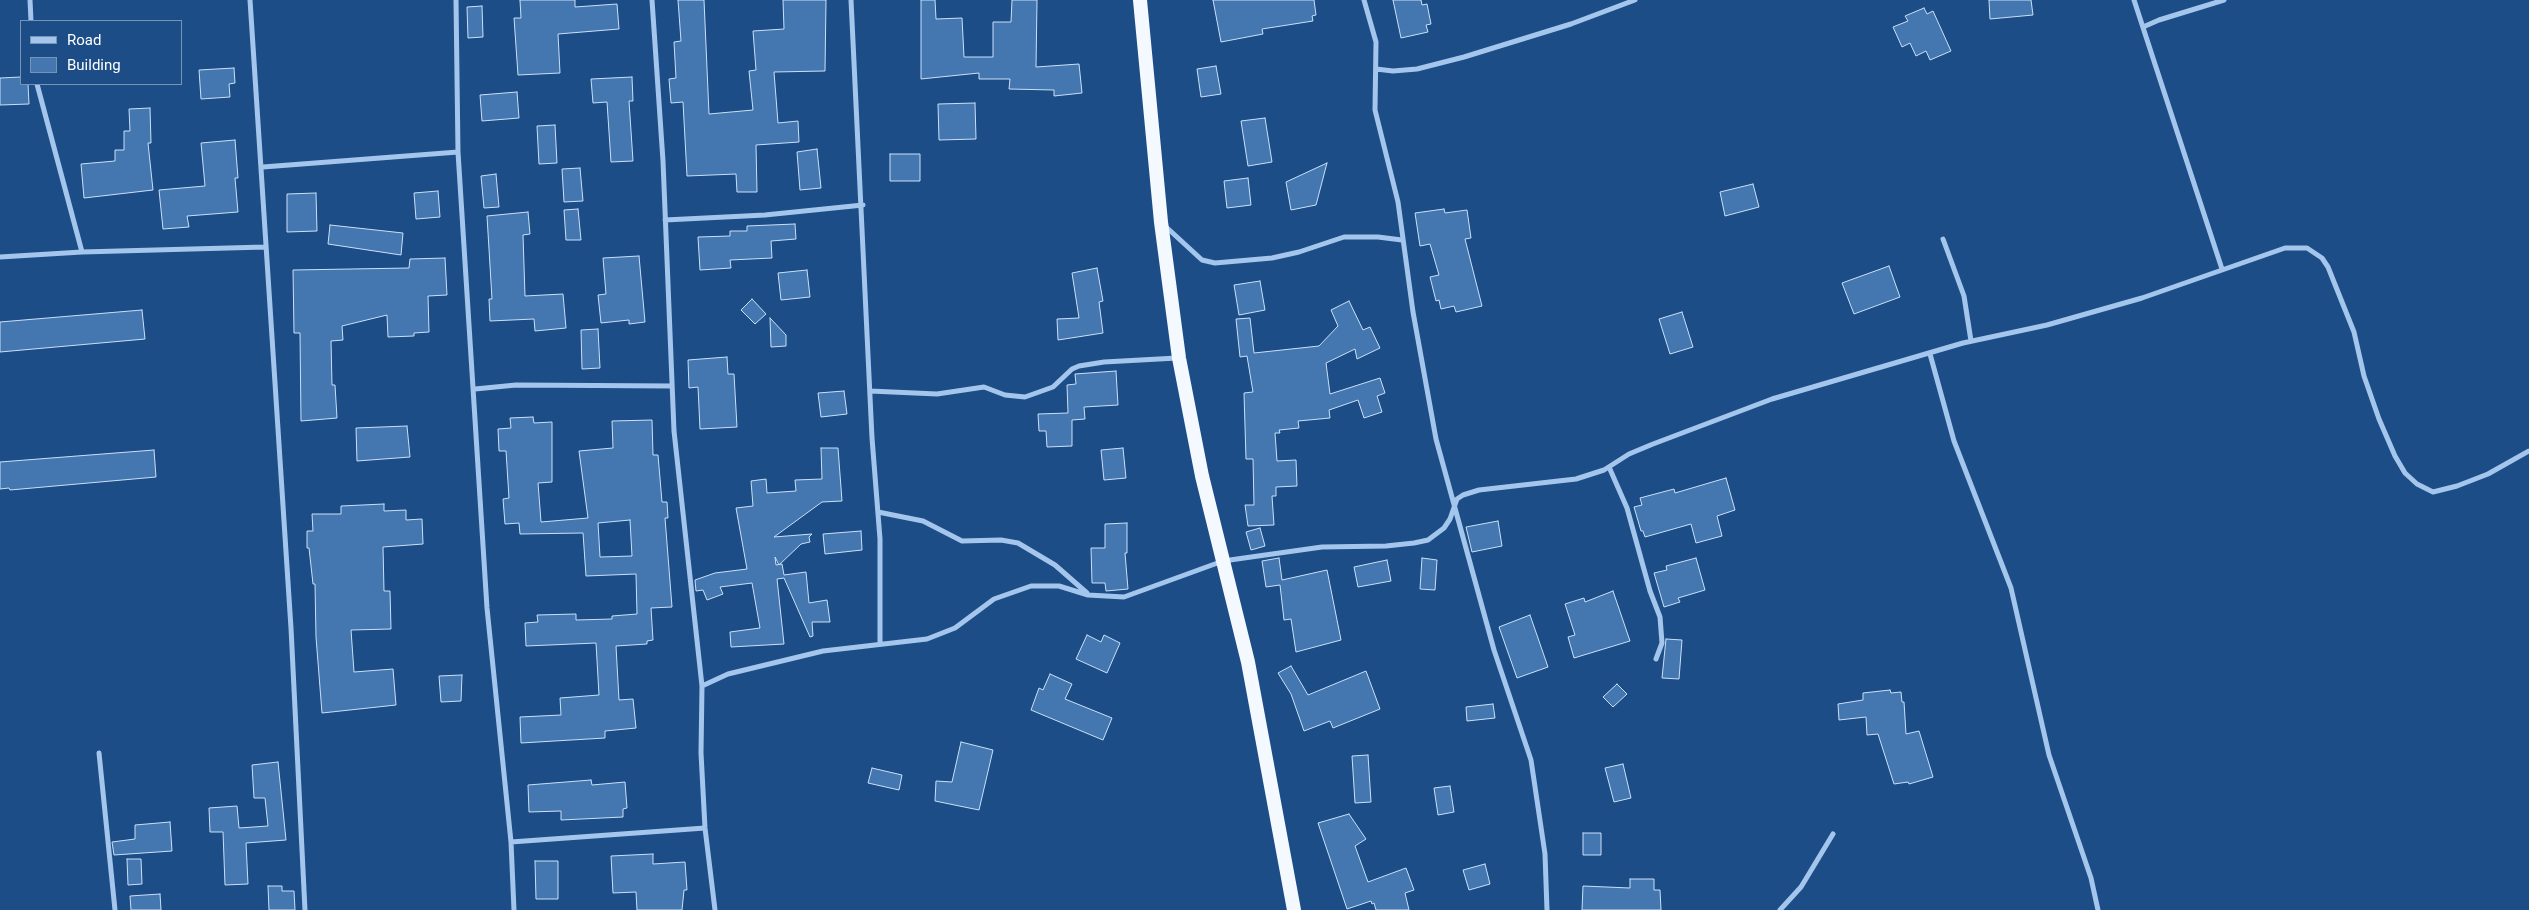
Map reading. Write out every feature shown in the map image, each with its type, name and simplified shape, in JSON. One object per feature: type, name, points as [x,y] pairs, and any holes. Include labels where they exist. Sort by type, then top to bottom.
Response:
[{"type":"highway","points":[[1140,0],[1161,222],[1179,358],[1202,476],[1248,662],[1294,910]]},
{"type":"street","points":[[30,0],[31,20]]},
{"type":"street","points":[[250,0],[263,167],[266,247],[291,628],[305,910]]},
{"type":"street","points":[[456,0],[458,152],[492,673],[512,842],[514,910]]},
{"type":"street","points":[[652,0],[666,220],[672,386],[678,482],[689,554],[702,686],[701,753],[705,828],[715,910]]},
{"type":"street","points":[[851,0],[882,596],[880,643]]},
{"type":"street","points":[[1364,0],[1374,33],[1376,69],[1374,110],[1398,202],[1402,240],[1436,439],[1494,650],[1531,760],[1544,847],[1547,910]]},
{"type":"street","points":[[1376,69],[1393,71],[1417,69],[1464,57],[1571,24],[1635,0]]},
{"type":"street","points":[[2134,0],[2222,269]]},
{"type":"street","points":[[2143,27],[2159,20],[2224,0]]},
{"type":"street","points":[[37,85],[82,252]]},
{"type":"street","points":[[263,167],[458,152]]},
{"type":"street","points":[[666,220],[765,215],[863,205]]},
{"type":"street","points":[[1161,222],[1202,260],[1215,263],[1272,258],[1299,252],[1344,237],[1402,240]]},
{"type":"street","points":[[1943,239],[1964,296],[1971,341]]},
{"type":"street","points":[[0,257],[82,252],[266,247]]},
{"type":"street","points":[[702,686],[728,674],[823,651],[927,639],[943,634],[970,619],[994,599],[1031,586],[1059,586],[1088,595],[1124,597],[1223,561],[1305,548],[1350,545],[1386,546],[1428,540],[1444,528],[1460,496],[1480,490],[1576,479],[1609,467],[1629,454],[1653,444],[1757,404],[1902,360],[1930,354],[1971,341],[2048,325],[2134,300],[2222,269],[2293,247],[2307,248],[2322,258],[2328,267],[2351,324],[2373,402],[2395,456],[2406,473],[2426,489],[2433,492],[2457,486],[2488,474],[2529,450]]},
{"type":"street","points":[[1930,354],[1954,441],[2011,588],[2050,755],[2091,878],[2098,910]]},
{"type":"street","points":[[870,391],[931,394],[984,387],[1005,395],[1025,397],[1053,387],[1072,369],[1079,366],[1104,362],[1179,358]]},
{"type":"street","points":[[474,389],[516,385],[672,386]]},
{"type":"street","points":[[1609,467],[1627,508],[1647,583],[1660,617],[1662,643],[1656,659]]},
{"type":"street","points":[[878,512],[922,521],[962,541],[1001,540],[1018,543],[1055,565],[1088,595]]},
{"type":"street","points":[[99,753],[115,910]]},
{"type":"street","points":[[512,842],[705,828]]},
{"type":"street","points":[[1780,910],[1801,887],[1833,834]]},
{"type":"building","points":[[520,0],[575,0],[575,7],[617,4],[619,29],[558,34],[560,73],[518,75],[514,18],[521,18]]},
{"type":"building","points":[[678,0],[704,0],[709,114],[753,110],[749,71],[756,70],[753,31],[784,29],[783,0],[826,0],[825,71],[774,72],[778,123],[798,121],[799,142],[756,145],[757,192],[737,192],[736,174],[687,176],[683,102],[671,103],[669,79],[676,78],[674,42],[681,41]]},
{"type":"building","points":[[921,0],[935,0],[936,19],[962,18],[964,57],[993,57],[993,22],[1011,22],[1012,0],[1037,0],[1036,67],[1079,64],[1082,93],[1054,96],[1054,90],[1009,89],[1010,79],[979,79],[979,73],[921,79]]},
{"type":"building","points":[[1213,0],[1314,0],[1316,15],[1312,16],[1313,21],[1262,29],[1263,34],[1221,42]]},
{"type":"building","points":[[1393,0],[1421,0],[1422,5],[1427,4],[1431,24],[1426,25],[1428,32],[1401,38]]},
{"type":"building","points":[[1989,0],[2031,0],[2033,15],[1990,19]]},
{"type":"building","points":[[482,6],[483,37],[468,38],[467,7]]},
{"type":"building","points":[[1924,8],[1927,14],[1933,11],[1951,51],[1930,60],[1926,51],[1916,56],[1910,43],[1902,47],[1893,27],[1908,21],[1905,16]]},
{"type":"building","points":[[1216,66],[1221,94],[1201,97],[1197,69]]},
{"type":"building","points":[[234,68],[235,83],[229,84],[230,97],[201,99],[199,70]]},
{"type":"building","points":[[20,77],[20,85],[28,85],[29,104],[0,105],[0,78]]},
{"type":"building","points":[[632,77],[633,101],[629,101],[633,161],[611,162],[607,102],[593,103],[591,79]]},
{"type":"building","points":[[517,92],[519,118],[482,121],[480,95]]},
{"type":"building","points":[[975,103],[976,139],[939,140],[938,104]]},
{"type":"building","points":[[150,108],[151,143],[148,143],[153,190],[84,198],[81,164],[115,161],[115,150],[124,150],[124,131],[130,131],[129,109]]},
{"type":"building","points":[[1265,118],[1272,162],[1248,166],[1241,121]]},
{"type":"building","points":[[555,125],[557,163],[539,164],[537,126]]},
{"type":"building","points":[[235,140],[238,178],[235,178],[238,212],[187,216],[189,227],[163,229],[159,190],[205,186],[201,143]]},
{"type":"building","points":[[817,149],[821,188],[800,190],[797,152]]},
{"type":"building","points":[[890,154],[920,154],[920,181],[890,181]]},
{"type":"building","points":[[1327,163],[1316,205],[1291,210],[1286,182]]},
{"type":"building","points":[[580,168],[583,201],[564,202],[562,169]]},
{"type":"building","points":[[496,174],[499,207],[484,208],[481,176]]},
{"type":"building","points":[[1248,178],[1251,205],[1227,208],[1224,181]]},
{"type":"building","points":[[1753,184],[1759,207],[1725,216],[1720,192]]},
{"type":"building","points":[[438,191],[440,217],[416,219],[414,193]]},
{"type":"building","points":[[316,193],[317,231],[287,232],[287,194]]},
{"type":"building","points":[[578,209],[581,240],[566,240],[564,210]]},
{"type":"building","points":[[1444,209],[1445,213],[1467,210],[1471,238],[1465,239],[1482,306],[1456,312],[1454,306],[1441,309],[1439,300],[1436,301],[1430,277],[1439,275],[1430,244],[1420,246],[1415,213]]},
{"type":"building","points":[[528,212],[530,234],[523,235],[525,296],[563,294],[566,328],[535,331],[534,319],[490,321],[489,299],[492,299],[487,216]]},
{"type":"building","points":[[795,224],[796,239],[771,241],[772,258],[730,260],[731,268],[700,270],[698,237],[730,236],[730,231],[747,231],[747,226]]},
{"type":"building","points":[[330,225],[403,233],[401,255],[328,244]]},
{"type":"building","points":[[639,256],[645,322],[629,324],[629,320],[601,323],[598,295],[606,294],[603,258]]},
{"type":"building","points":[[445,258],[447,295],[428,296],[429,332],[414,333],[414,336],[388,337],[387,315],[342,326],[343,340],[331,341],[332,385],[335,385],[337,418],[301,421],[300,333],[294,333],[293,270],[409,268],[410,259]]},
{"type":"building","points":[[1889,266],[1900,297],[1854,314],[1842,283]]},
{"type":"building","points":[[1097,268],[1103,301],[1099,302],[1103,333],[1058,340],[1057,319],[1079,318],[1072,273]]},
{"type":"building","points":[[807,270],[810,297],[781,300],[778,273]]},
{"type":"building","points":[[1260,281],[1265,310],[1239,315],[1234,285]]},
{"type":"building","points":[[752,299],[766,314],[755,324],[741,310]]},
{"type":"building","points":[[1349,301],[1363,330],[1370,327],[1380,348],[1357,359],[1355,349],[1326,363],[1330,394],[1380,378],[1385,393],[1377,396],[1382,412],[1364,418],[1358,400],[1329,410],[1330,418],[1298,421],[1299,428],[1279,430],[1280,433],[1275,433],[1277,461],[1296,460],[1297,486],[1276,487],[1276,496],[1272,496],[1274,525],[1248,526],[1245,505],[1254,505],[1253,459],[1246,459],[1244,393],[1253,392],[1247,356],[1240,357],[1236,319],[1250,318],[1254,353],[1319,346],[1338,326],[1331,310]]},
{"type":"building","points":[[142,310],[145,339],[0,352],[0,322]]},
{"type":"building","points":[[1682,312],[1693,347],[1670,354],[1659,319]]},
{"type":"building","points":[[770,318],[786,335],[786,346],[771,347]]},
{"type":"building","points":[[598,329],[600,368],[582,369],[581,330]]},
{"type":"building","points":[[727,357],[728,374],[734,374],[737,427],[700,429],[698,387],[689,388],[688,360]]},
{"type":"building","points":[[1116,371],[1118,405],[1084,407],[1085,419],[1072,420],[1072,446],[1047,447],[1046,431],[1039,431],[1038,414],[1068,413],[1067,385],[1076,384],[1075,374]]},
{"type":"building","points":[[844,391],[847,414],[821,417],[818,393]]},
{"type":"building","points":[[533,417],[534,423],[552,422],[552,482],[538,483],[541,522],[588,518],[579,451],[613,448],[612,421],[652,420],[653,455],[658,455],[662,502],[667,502],[668,518],[665,518],[672,607],[651,608],[653,640],[647,641],[647,644],[616,646],[619,700],[633,699],[636,728],[605,731],[605,738],[521,743],[520,717],[561,715],[560,698],[599,695],[596,643],[526,646],[525,623],[538,622],[537,615],[576,614],[576,620],[612,619],[612,616],[637,614],[636,574],[586,576],[583,533],[520,534],[519,523],[505,524],[503,499],[509,498],[506,451],[499,451],[498,429],[511,428],[510,418]],"holes":[[[630,520],[632,556],[600,557],[598,523]]]},
{"type":"building","points":[[407,426],[410,457],[357,461],[356,428]]},
{"type":"building","points":[[821,448],[838,448],[842,501],[822,502],[774,537],[812,534],[809,537],[810,542],[801,544],[780,564],[782,564],[784,575],[806,572],[809,603],[827,600],[830,622],[812,622],[813,636],[810,637],[784,578],[777,579],[784,644],[731,647],[730,632],[760,628],[752,583],[720,587],[723,594],[707,600],[703,590],[696,591],[695,580],[715,573],[747,569],[736,508],[753,506],[751,481],[766,479],[767,493],[796,491],[795,480],[822,479]]},
{"type":"building","points":[[1123,448],[1126,478],[1104,480],[1101,450]]},
{"type":"building","points":[[154,450],[156,477],[10,490],[9,488],[0,489],[0,462]]},
{"type":"building","points":[[1726,478],[1735,510],[1717,516],[1722,536],[1696,543],[1691,524],[1645,537],[1643,531],[1641,531],[1634,507],[1642,505],[1640,498],[1674,489],[1675,493]]},
{"type":"building","points":[[384,504],[384,511],[406,510],[406,520],[422,519],[423,544],[383,547],[384,591],[390,591],[391,629],[351,630],[354,672],[393,669],[396,705],[322,713],[316,637],[315,584],[313,584],[309,548],[307,548],[307,531],[313,531],[312,514],[341,514],[341,506]]},
{"type":"building","points":[[1498,521],[1502,546],[1472,552],[1466,527]]},
{"type":"building","points":[[1127,523],[1127,553],[1125,553],[1128,589],[1106,591],[1105,583],[1092,583],[1091,548],[1105,548],[1105,524]]},
{"type":"building","points":[[1260,528],[1265,546],[1251,550],[1246,532]]},
{"type":"building","points":[[861,531],[862,550],[825,554],[823,534]]},
{"type":"building","points":[[1279,558],[1282,580],[1327,570],[1341,640],[1296,652],[1291,619],[1284,620],[1280,585],[1266,587],[1262,561]]},
{"type":"building","points":[[1422,558],[1437,560],[1435,590],[1420,589]]},
{"type":"building","points":[[1696,558],[1705,590],[1678,598],[1680,602],[1664,607],[1654,573],[1667,570],[1666,566]]},
{"type":"building","points":[[1387,560],[1391,581],[1358,587],[1354,567]]},
{"type":"building","points":[[1613,591],[1630,641],[1574,658],[1568,637],[1575,635],[1565,604],[1584,598],[1585,602]]},
{"type":"building","points":[[1530,615],[1548,667],[1517,678],[1499,627]]},
{"type":"building","points":[[1087,635],[1101,642],[1104,635],[1120,643],[1107,673],[1076,659]]},
{"type":"building","points":[[1666,639],[1682,640],[1679,679],[1662,678]]},
{"type":"building","points":[[1291,666],[1308,695],[1366,671],[1380,709],[1333,728],[1330,721],[1304,731],[1291,694],[1278,673]]},
{"type":"building","points":[[1050,674],[1072,684],[1065,699],[1112,718],[1103,740],[1031,710],[1039,688],[1043,690]]},
{"type":"building","points":[[462,675],[461,701],[441,702],[439,676]]},
{"type":"building","points":[[1617,684],[1627,694],[1613,707],[1603,697]]},
{"type":"building","points":[[1890,690],[1891,693],[1901,692],[1902,702],[1904,702],[1906,734],[1919,731],[1933,777],[1909,784],[1908,782],[1894,784],[1878,734],[1867,735],[1866,717],[1839,720],[1838,704],[1863,700],[1863,693]]},
{"type":"building","points":[[1493,704],[1495,718],[1467,721],[1466,707]]},
{"type":"building","points":[[961,742],[993,750],[979,810],[935,801],[936,781],[952,782]]},
{"type":"building","points":[[1368,755],[1371,802],[1355,803],[1352,756]]},
{"type":"building","points":[[278,762],[286,840],[246,843],[248,884],[225,885],[223,832],[210,832],[209,808],[237,806],[239,828],[268,826],[265,798],[254,798],[252,765]]},
{"type":"building","points":[[1623,764],[1631,798],[1614,802],[1605,768]]},
{"type":"building","points":[[872,768],[902,775],[899,790],[868,783]]},
{"type":"building","points":[[591,780],[592,785],[625,782],[627,808],[623,809],[623,817],[561,820],[561,811],[529,812],[528,785]]},
{"type":"building","points":[[1450,786],[1454,812],[1438,815],[1434,788]]},
{"type":"building","points":[[1349,814],[1366,839],[1355,846],[1368,882],[1406,868],[1414,890],[1405,893],[1409,910],[1376,910],[1374,903],[1372,904],[1371,901],[1347,909],[1318,823]]},
{"type":"building","points":[[170,822],[172,851],[114,855],[112,842],[135,839],[135,825]]},
{"type":"building","points":[[1583,833],[1601,833],[1601,855],[1583,855]]},
{"type":"building","points":[[653,854],[653,864],[685,862],[687,890],[684,890],[682,910],[637,910],[636,892],[613,893],[611,856]]},
{"type":"building","points":[[127,859],[141,859],[142,884],[128,885]]},
{"type":"building","points":[[535,861],[558,861],[558,899],[536,899]]},
{"type":"building","points":[[1485,864],[1490,884],[1469,890],[1463,870]]},
{"type":"building","points":[[1630,879],[1654,879],[1654,890],[1660,890],[1661,910],[1582,910],[1583,886],[1630,888]]},
{"type":"building","points":[[268,886],[282,886],[282,891],[294,891],[295,910],[269,910]]},
{"type":"building","points":[[160,894],[161,910],[131,910],[130,896]]}]
